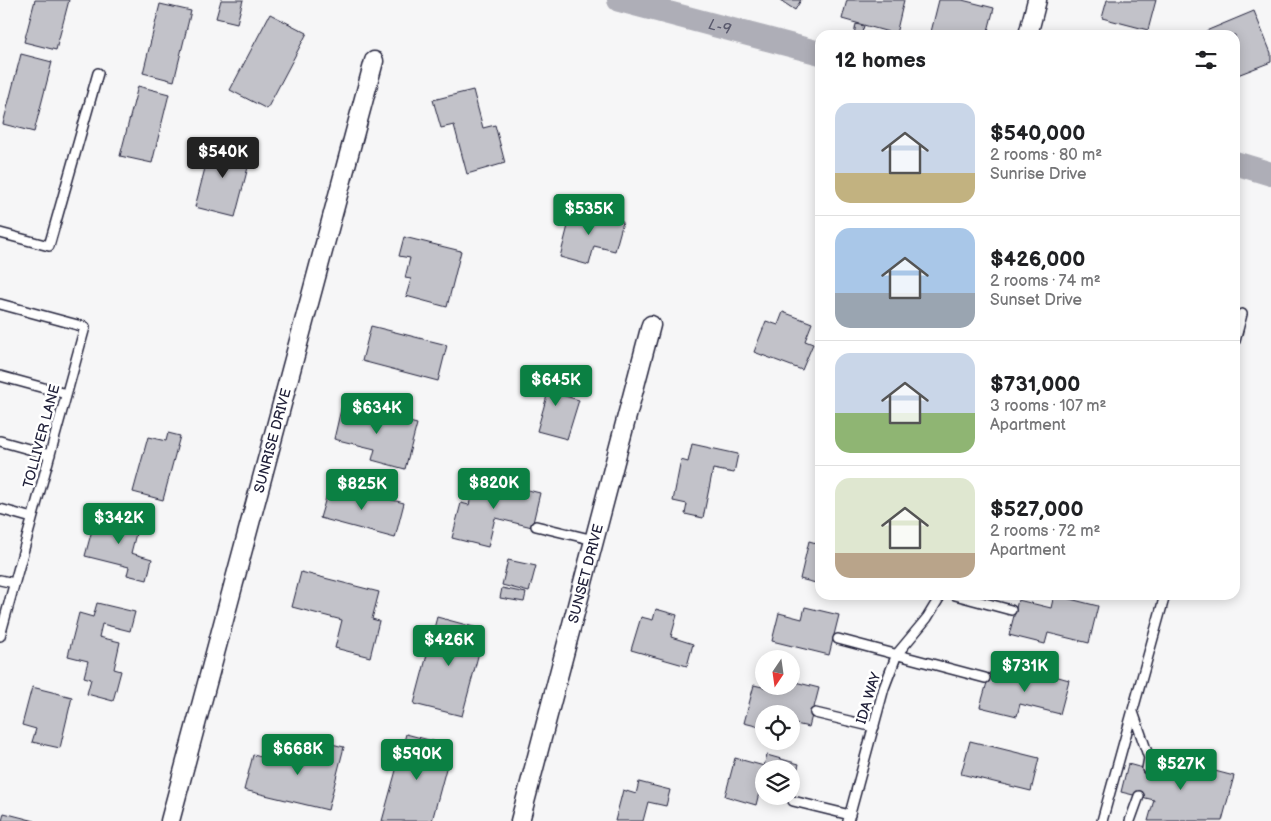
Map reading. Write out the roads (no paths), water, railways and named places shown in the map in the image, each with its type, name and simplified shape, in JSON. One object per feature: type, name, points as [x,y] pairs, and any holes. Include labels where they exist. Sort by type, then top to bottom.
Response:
[{"type":"street","points":[[1029,30],[1037,0]]},
{"type":"street","name":"SUNRISE DRIVE","points":[[170,821],[374,62]]},
{"type":"street","name":"SUNSET DRIVE","points":[[520,821],[651,324]]},
{"type":"lane","points":[[0,233],[49,246],[98,73]]},
{"type":"lane","name":"TOLLIVER LANE","points":[[0,304],[85,327],[0,636]]},
{"type":"lane","points":[[1240,322],[1242,314]]},
{"type":"lane","points":[[0,376],[66,394]]},
{"type":"lane","points":[[0,441],[50,455]]},
{"type":"lane","points":[[0,509],[32,518]]},
{"type":"lane","points":[[536,526],[594,540]]},
{"type":"lane","points":[[0,580],[14,584]]},
{"type":"lane","name":"IDA WAY","points":[[849,818],[884,688],[897,654],[927,618],[938,600]]},
{"type":"lane","points":[[974,600],[1011,610]]},
{"type":"lane","points":[[1102,821],[1164,600]]},
{"type":"lane","points":[[838,639],[985,678]]},
{"type":"lane","points":[[1133,712],[1149,758],[1147,769]]},
{"type":"lane","points":[[815,713],[874,727]]},
{"type":"lane","points":[[1130,821],[1139,796]]},
{"type":"lane","points":[[800,803],[849,818]]},
{"type":"waterway","name":"L-9","points":[[619,0],[815,52]]},
{"type":"waterway","name":"L-9","points":[[1240,165],[1271,174]]}]
